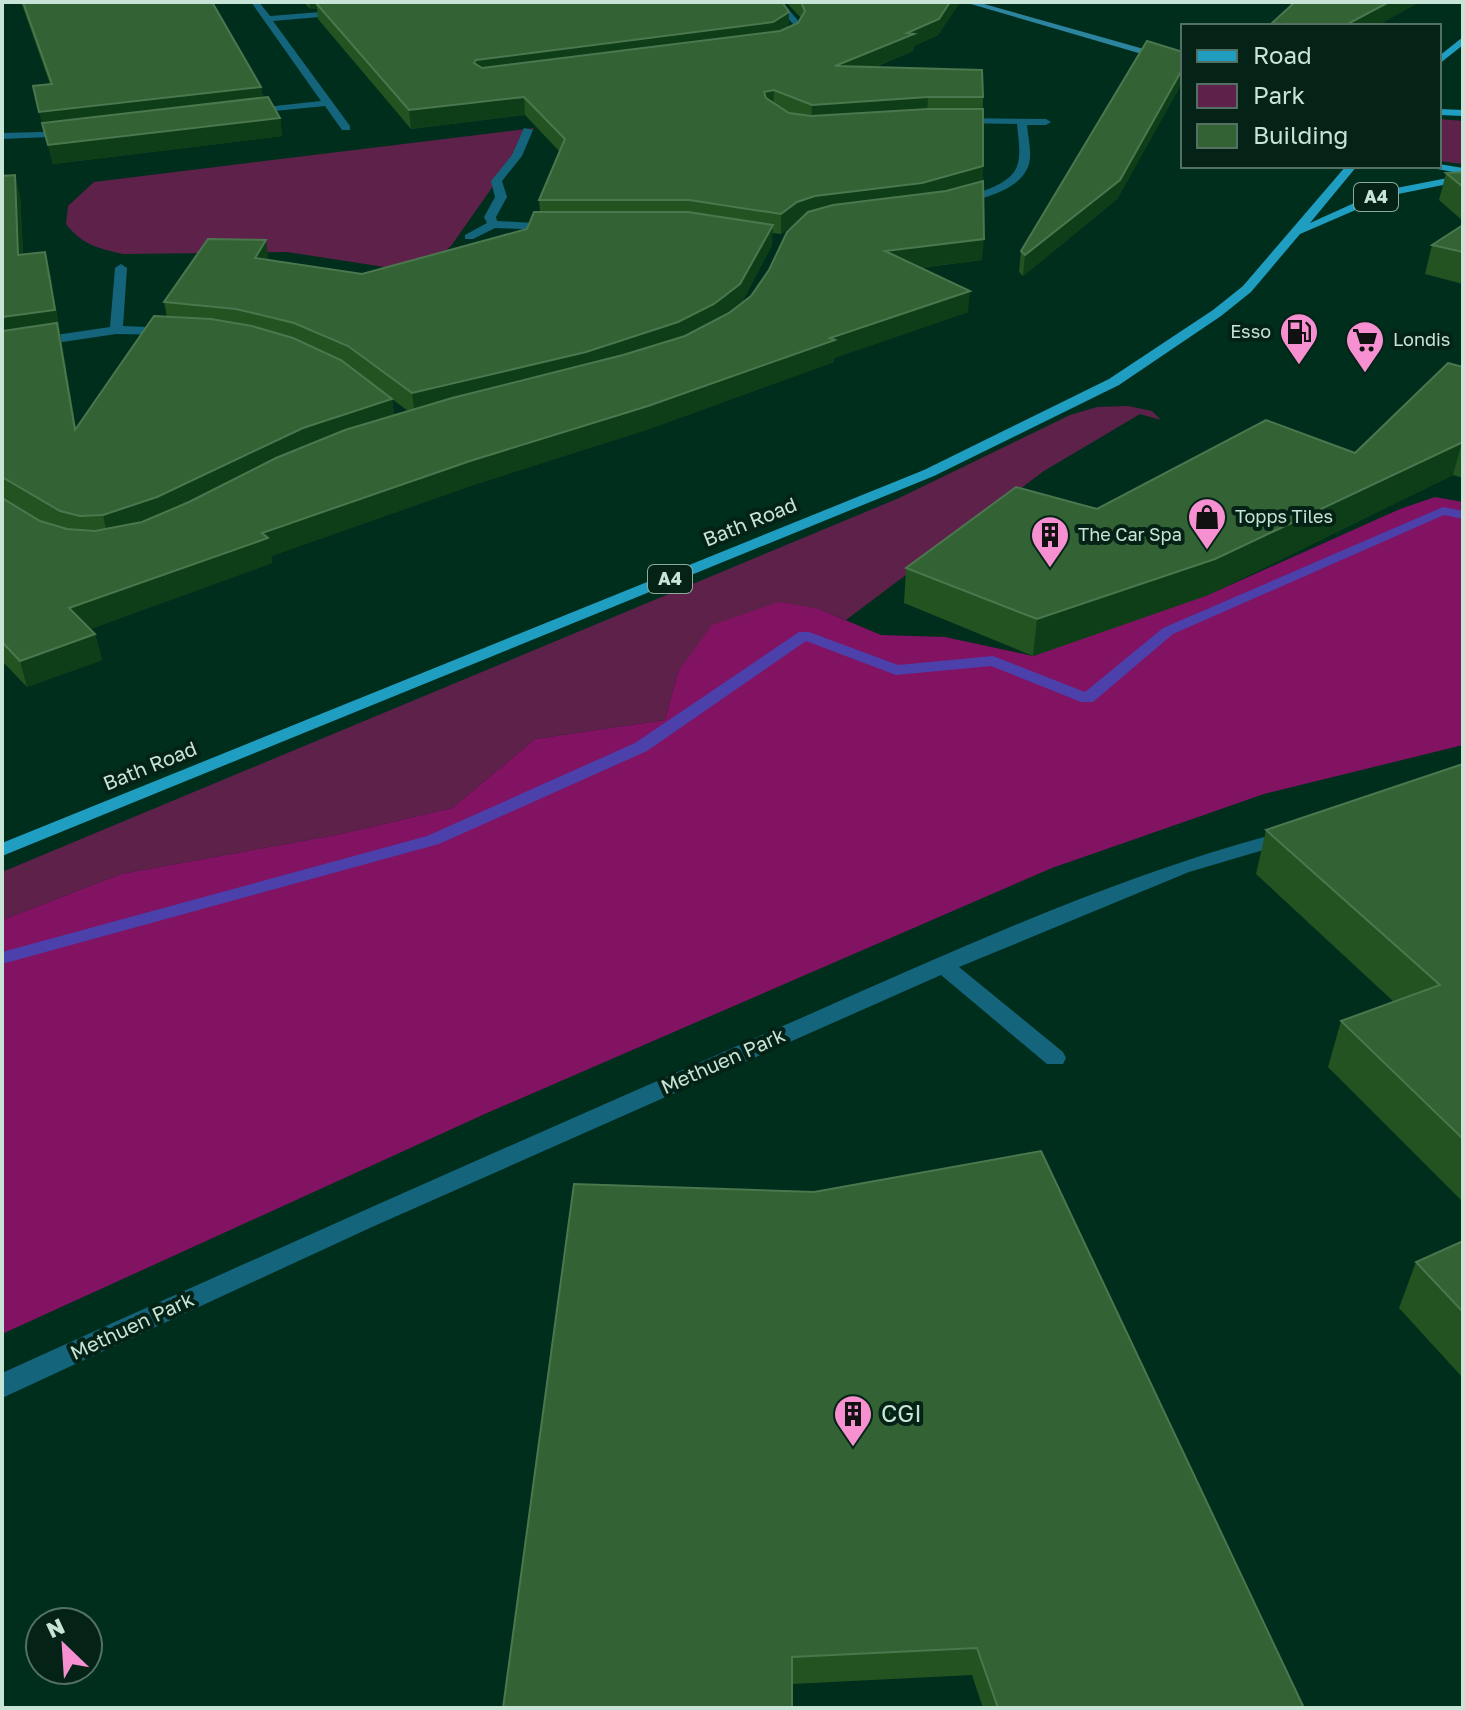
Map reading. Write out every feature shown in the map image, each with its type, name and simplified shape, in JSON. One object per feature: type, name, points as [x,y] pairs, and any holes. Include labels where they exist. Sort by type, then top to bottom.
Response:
[{"type":"main road","points":[[968,2],[1181,62]]},
{"type":"main road","points":[[1441,58],[1463,40]]},
{"type":"main road","points":[[1441,112],[1463,113]]},
{"type":"main road","name":"Bath Road","points":[[2,850],[929,473],[1012,434],[1114,382],[1205,322],[1247,289],[1350,168]]},
{"type":"main road","points":[[1441,168],[1463,171]]},
{"type":"main road","name":"Bath Road","points":[[1294,234],[1385,193],[1463,178]]},
{"type":"street","points":[[255,2],[346,128]]},
{"type":"street","points":[[776,43],[792,36],[798,29],[795,21],[777,2]]},
{"type":"street","points":[[267,19],[347,12]]},
{"type":"street","points":[[232,114],[327,103]]},
{"type":"street","points":[[949,120],[1046,122]]},
{"type":"street","points":[[941,203],[977,197],[1017,174],[1023,166],[1022,121]]},
{"type":"street","points":[[493,224],[490,217],[501,197],[496,181],[517,156],[528,130]]},
{"type":"street","points":[[2,136],[90,131]]},
{"type":"street","points":[[469,237],[493,224],[567,227]]},
{"type":"street","points":[[116,330],[121,268]]},
{"type":"street","points":[[2,347],[116,330],[189,334]]},
{"type":"street","name":"Methuen Park","points":[[2,1386],[363,1220],[943,965],[1182,867],[1305,831]]},
{"type":"street","points":[[943,965],[1055,1058]]},
{"type":"green space","points":[[1441,119],[1463,121],[1463,164],[1441,161]]},
{"type":"green space","points":[[534,128],[451,246],[435,260],[391,268],[287,252],[123,254],[91,245],[66,224],[68,206],[94,182]]},
{"type":"green space","points":[[1128,406],[1152,411],[1161,420],[1140,414],[1044,471],[846,620],[819,609],[678,672],[665,720],[535,739],[452,808],[341,834],[121,874],[2,920],[2,872],[899,498],[1070,415],[1097,407]]},
{"type":"shaded area","points":[[1435,497],[1463,502],[1463,745],[1264,794],[1052,868],[487,1113],[2,1334],[2,920],[121,874],[341,834],[452,808],[535,739],[665,720],[678,672],[712,625],[779,602],[819,609],[881,635],[945,637],[1033,656],[1208,595],[1400,509]]},
{"type":"building","points":[[23,2],[212,2],[261,87],[39,112],[33,86],[52,84]]},
{"type":"building","points":[[782,2],[789,12],[773,22],[476,60],[474,63],[482,68],[780,31],[798,23],[805,11],[801,2],[950,2],[939,19],[907,33],[914,34],[835,66],[982,70],[983,97],[928,97],[812,105],[774,90],[764,92],[766,98],[789,113],[811,116],[983,109],[983,166],[922,183],[815,196],[797,202],[781,214],[689,200],[539,200],[565,139],[524,97],[409,110],[316,3]]},
{"type":"building","points":[[1295,2],[1389,2],[1348,24],[1272,23]]},
{"type":"building","points":[[1147,41],[1181,51],[1181,72],[1120,180],[1025,255],[1021,251]]},
{"type":"building","points":[[268,97],[280,118],[48,145],[42,123]]},
{"type":"building","points":[[1463,172],[1463,187],[1446,173]]},
{"type":"building","points":[[15,175],[18,255],[45,252],[55,310],[2,317],[2,176]]},
{"type":"building","points":[[983,181],[984,239],[885,251],[970,291],[830,338],[835,340],[648,406],[470,461],[262,533],[268,538],[69,608],[95,634],[20,661],[2,642],[2,498],[40,521],[67,529],[95,531],[142,522],[276,458],[345,430],[685,336],[729,313],[751,296],[769,270],[787,232],[808,212],[833,205],[946,191]]},
{"type":"building","points":[[534,212],[688,212],[773,225],[740,284],[714,304],[678,322],[586,352],[412,393],[348,346],[294,323],[236,309],[164,302],[208,239],[266,240],[255,258],[362,274],[527,229]]},
{"type":"building","points":[[1463,225],[1463,252],[1432,245]]},
{"type":"building","points":[[154,316],[211,319],[252,326],[293,338],[341,360],[392,399],[303,428],[157,497],[103,515],[80,516],[60,511],[2,477],[2,331],[57,323],[75,430]]},
{"type":"building","points":[[1448,363],[1463,367],[1463,442],[1215,559],[1037,619],[906,568],[1016,487],[1097,509],[1266,420],[1355,453]]},
{"type":"building","points":[[1463,764],[1463,1139],[1341,1021],[1440,985],[1266,830]]},
{"type":"building","name":"CGI","points":[[1041,1151],[1304,1708],[998,1708],[977,1648],[792,1657],[792,1708],[503,1708],[574,1184],[814,1192]]},
{"type":"building","points":[[1463,1241],[1463,1312],[1416,1262]]},
{"type":"waterway","points":[[2,958],[433,840],[641,747],[804,635],[896,670],[993,661],[1087,699],[1168,631],[1443,511],[1463,515]]},
{"type":"place","name":"Esso","points":[[1299,366]]},
{"type":"place","name":"Londis","points":[[1365,374]]},
{"type":"place","name":"Topps Tiles","points":[[1207,551]]},
{"type":"place","name":"The Car Spa","points":[[1050,569]]},
{"type":"place","name":"CGI","points":[[853,1448]]}]
